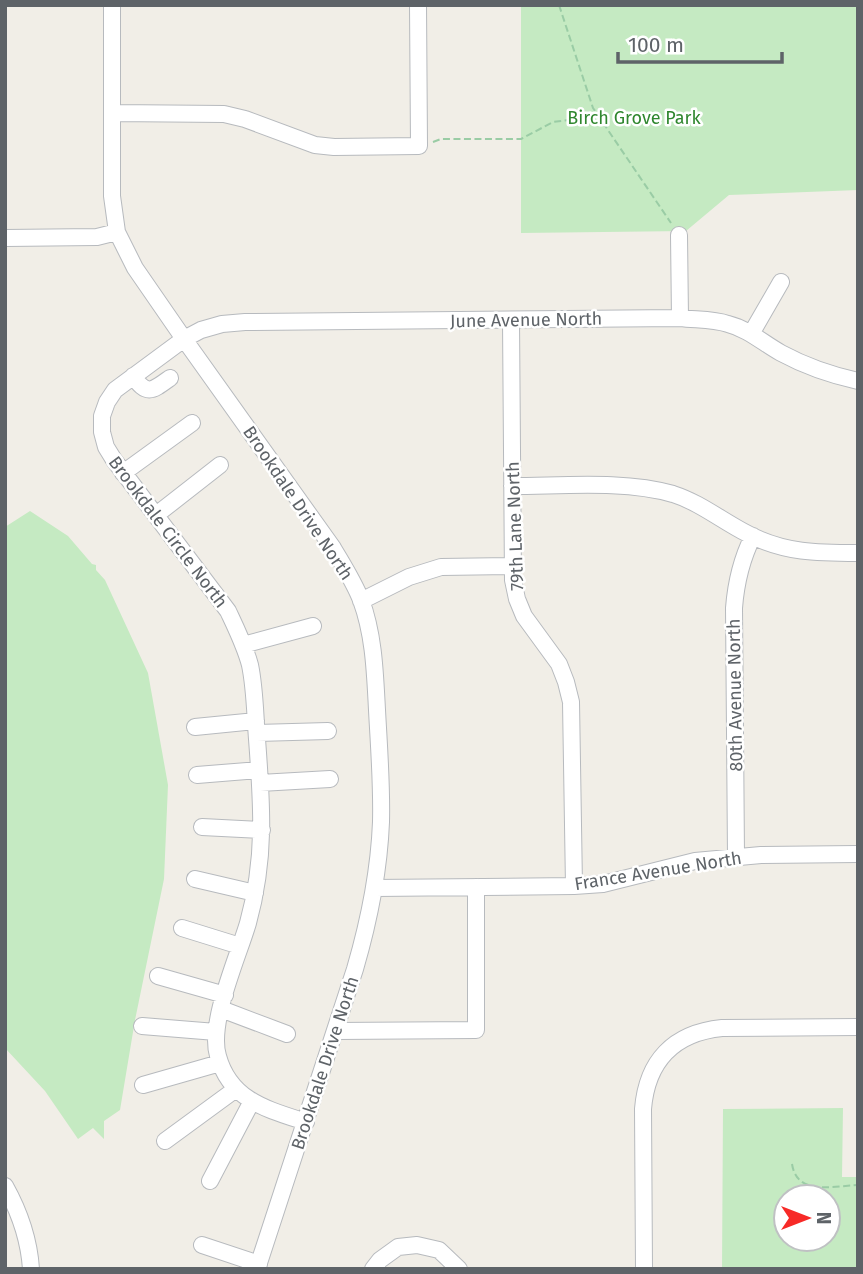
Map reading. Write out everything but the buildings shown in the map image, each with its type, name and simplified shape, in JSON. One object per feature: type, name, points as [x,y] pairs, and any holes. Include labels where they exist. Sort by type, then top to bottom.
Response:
[{"type":"street","name":"Brookdale Drive North","points":[[112,5],[112,196],[117,232],[135,268],[333,548],[361,601],[374,656],[381,788],[381,824],[374,888],[365,933],[336,1031],[258,1266]]},
{"type":"street","points":[[112,113],[224,114],[245,118],[315,145],[419,146],[418,5]]},
{"type":"street","points":[[5,238],[97,237],[117,232]]},
{"type":"street","points":[[679,235],[680,318]]},
{"type":"street","points":[[751,334],[781,282]]},
{"type":"street","name":"June Avenue North","points":[[184,339],[201,330],[222,324],[245,322],[680,318],[730,324],[810,367],[858,381]]},
{"type":"street","name":"79th Lane North","points":[[511,320],[512,566],[517,599],[524,616],[559,664],[571,702],[574,886]]},
{"type":"street","name":"Brookdale Circle North","points":[[184,339],[115,390],[102,416],[102,432],[106,447],[123,473],[228,611],[250,664],[260,776],[260,866],[216,1032],[217,1052],[220,1063],[236,1089],[260,1106],[306,1122]]},
{"type":"street","points":[[133,376],[142,388],[153,390],[170,378]]},
{"type":"street","points":[[123,473],[192,423]]},
{"type":"street","points":[[156,515],[220,465]]},
{"type":"street","points":[[512,486],[647,488],[701,506],[774,545],[792,550],[858,553]]},
{"type":"street","name":"80th Avenue North","points":[[736,856],[734,608],[739,570],[753,536]]},
{"type":"street","points":[[361,601],[409,577],[441,567],[512,566]]},
{"type":"street","points":[[243,645],[313,626]]},
{"type":"street","points":[[195,727],[328,731]]},
{"type":"street","points":[[197,775],[330,779]]},
{"type":"street","points":[[202,827],[262,830]]},
{"type":"street","name":"France Avenue North","points":[[374,888],[603,884],[695,861],[736,856],[858,854]]},
{"type":"street","points":[[195,879],[255,893]]},
{"type":"street","points":[[336,1031],[476,1030],[476,887]]},
{"type":"street","points":[[182,928],[240,946]]},
{"type":"street","points":[[158,976],[223,1002],[287,1034]]},
{"type":"street","points":[[142,1026],[216,1032]]},
{"type":"street","points":[[644,1269],[644,1092],[657,1062],[669,1049],[702,1030],[858,1027]]},
{"type":"street","points":[[143,1085],[220,1063]]},
{"type":"street","points":[[165,1141],[236,1089]]},
{"type":"street","points":[[209,1181],[252,1101]]},
{"type":"street","points":[[5,1186],[25,1231],[32,1269]]},
{"type":"street","points":[[202,1245],[258,1266]]},
{"type":"street","points":[[373,1269],[380,1260],[398,1247],[417,1245],[439,1250],[459,1269]]},
{"type":"path","points":[[559,5],[593,108],[679,235]]},
{"type":"path","points":[[419,146],[441,139],[521,139],[553,122],[598,116]]},
{"type":"path","points":[[792,1164],[793,1173],[800,1182],[810,1187],[858,1185]]},
{"type":"green space","name":"Birch Grove Park","points":[[521,5],[858,5],[858,190],[729,195],[686,231],[521,233]]},
{"type":"green space","points":[[30,511],[68,536],[92,564],[96,565],[96,570],[105,580],[148,673],[168,785],[164,879],[135,1020],[120,1110],[104,1121],[104,1139],[93,1128],[78,1139],[45,1091],[5,1048],[5,527]]},
{"type":"green space","points":[[843,1108],[842,1177],[858,1177],[858,1269],[722,1269],[723,1109]]}]
